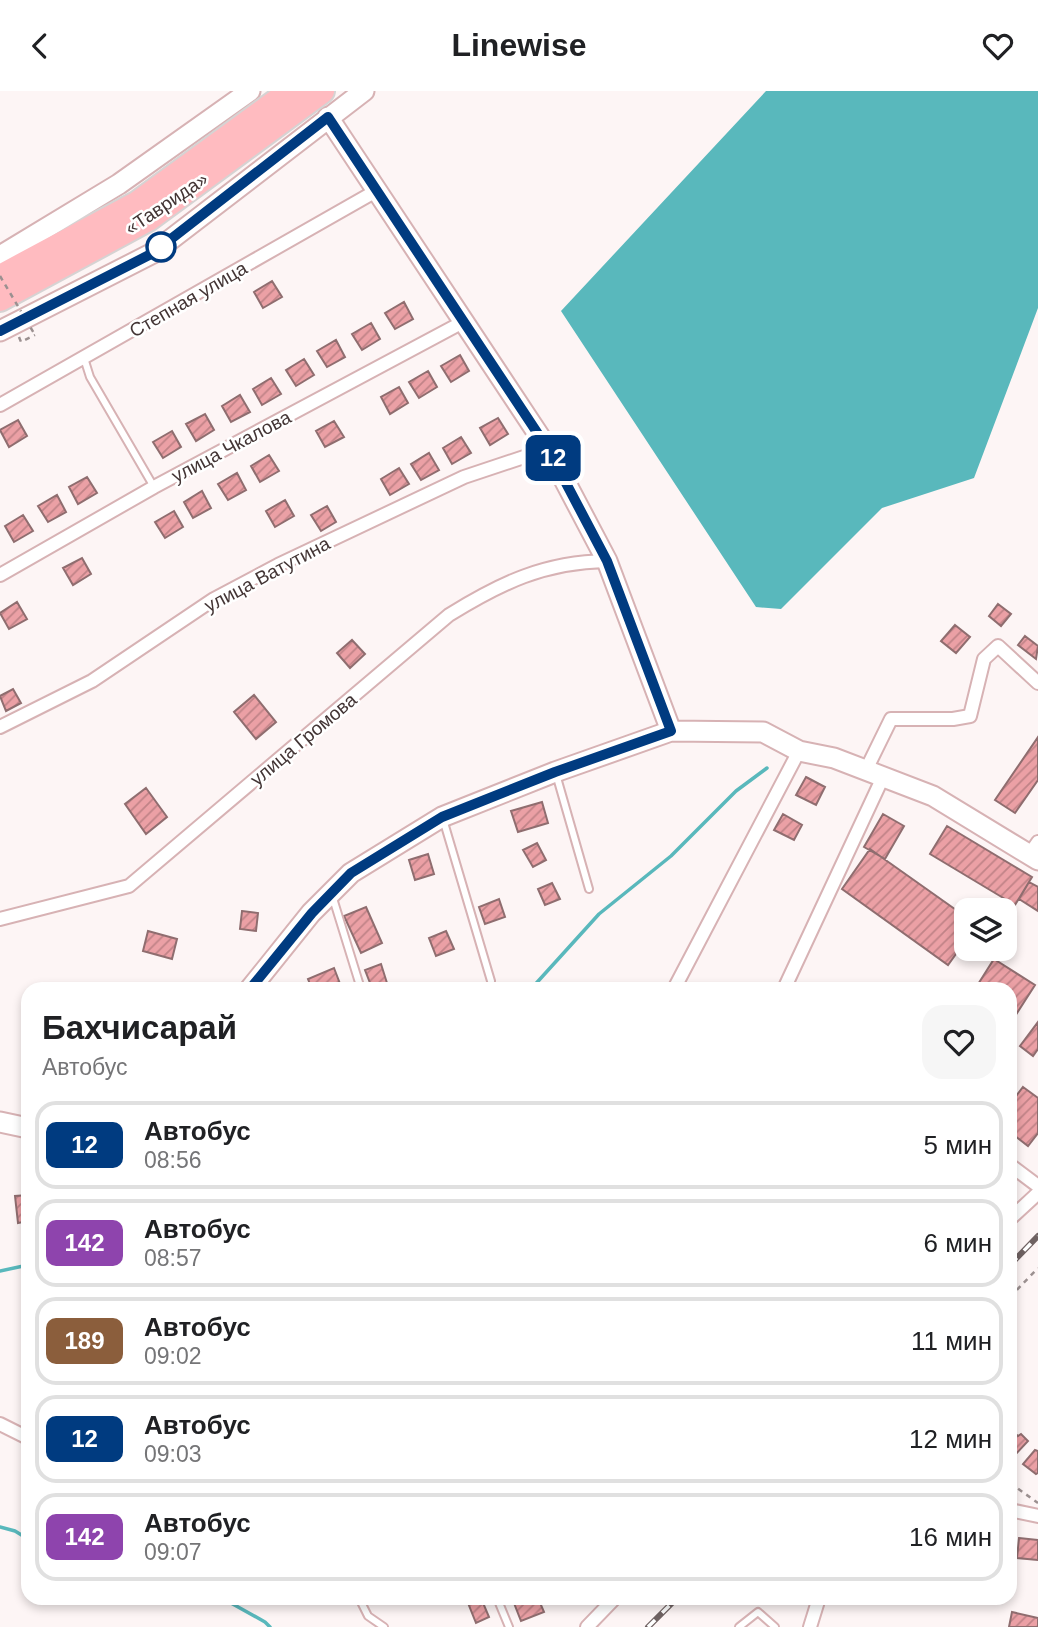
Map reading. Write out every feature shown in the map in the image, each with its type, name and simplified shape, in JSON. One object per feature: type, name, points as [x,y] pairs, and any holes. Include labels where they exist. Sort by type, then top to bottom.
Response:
[{"type":"highway","name":"«Таврида»","points":[[0,277],[138,203],[290,91]]},
{"type":"highway","name":"«Таврида»","points":[[0,299],[148,219],[322,91]]},
{"type":"main road","points":[[0,256],[119,184],[250,91]]},
{"type":"main road","points":[[0,331],[153,253],[364,91]]},
{"type":"main road","points":[[328,117],[548,449],[607,561],[671,731]]},
{"type":"main road","points":[[256,982],[312,913],[351,873],[442,817],[555,772],[671,731],[763,732],[799,751],[834,758],[933,796],[1035,852]]},
{"type":"main road","points":[[0,1122],[21,1126]]},
{"type":"street","name":"Степная улица","points":[[0,405],[376,191]]},
{"type":"street","name":"улица Чкалова","points":[[0,575],[154,487],[463,322]]},
{"type":"street","name":"улица Ватутина","points":[[0,727],[93,681],[214,599],[278,565],[464,477],[548,449]]},
{"type":"street","name":"улица Громова","points":[[0,919],[129,886],[449,615],[492,588],[540,571],[577,561],[607,561]]},
{"type":"street","points":[[787,982],[875,773],[891,719],[953,719],[970,716],[984,659],[998,646],[1038,683]]},
{"type":"street","points":[[678,982],[799,751]]},
{"type":"street","points":[[1017,1170],[1038,1186]]},
{"type":"street","points":[[1017,1212],[1038,1193]]},
{"type":"street","points":[[0,1424],[21,1434]]},
{"type":"street","points":[[1017,1512],[1038,1516]]},
{"type":"street","points":[[587,1627],[607,1605]]},
{"type":"street","points":[[810,1627],[816,1605]]},
{"type":"lane","points":[[84,358],[90,377],[154,487]]},
{"type":"lane","points":[[555,772],[589,889]]},
{"type":"lane","points":[[442,817],[491,981]]},
{"type":"lane","points":[[331,894],[359,982]]},
{"type":"lane","points":[[362,1605],[368,1616],[384,1627]]},
{"type":"lane","points":[[500,1605],[509,1627]]},
{"type":"lane","points":[[739,1627],[758,1612],[775,1627]]},
{"type":"path","points":[[0,277],[35,335]]},
{"type":"path","points":[[1017,1290],[1038,1268]]},
{"type":"path","points":[[1017,1488],[1038,1503]]},
{"type":"water","points":[[766,91],[1038,91],[1038,308],[974,478],[882,508],[781,609],[756,607],[561,311]]},
{"type":"building","points":[[272,281],[282,297],[263,308],[254,292]]},
{"type":"building","points":[[404,302],[413,319],[395,329],[385,313]]},
{"type":"building","points":[[371,323],[380,339],[362,350],[352,334]]},
{"type":"building","points":[[336,340],[345,357],[327,367],[317,351]]},
{"type":"building","points":[[460,355],[469,371],[451,382],[441,366]]},
{"type":"building","points":[[304,359],[314,375],[296,386],[286,370]]},
{"type":"building","points":[[428,371],[437,387],[419,398],[409,382]]},
{"type":"building","points":[[271,378],[281,394],[262,405],[253,389]]},
{"type":"building","points":[[399,387],[408,403],[390,414],[381,397]]},
{"type":"building","points":[[240,395],[250,412],[231,422],[222,406]]},
{"type":"building","points":[[205,414],[214,430],[196,441],[186,424]]},
{"type":"building","points":[[498,418],[508,434],[490,445],[480,428]]},
{"type":"building","points":[[18,420],[27,436],[9,447],[0,430]]},
{"type":"building","points":[[334,421],[344,437],[325,447],[316,431]]},
{"type":"building","points":[[172,431],[181,447],[163,458],[153,442]]},
{"type":"building","points":[[461,437],[471,453],[452,464],[443,448]]},
{"type":"building","points":[[429,453],[439,470],[421,480],[411,464]]},
{"type":"building","points":[[269,455],[279,471],[260,482],[251,466]]},
{"type":"building","points":[[399,468],[409,484],[390,495],[381,479]]},
{"type":"building","points":[[237,473],[246,490],[228,500],[218,484]]},
{"type":"building","points":[[87,477],[97,493],[78,504],[69,487]]},
{"type":"building","points":[[202,491],[211,508],[193,518],[184,502]]},
{"type":"building","points":[[57,495],[66,512],[48,522],[38,506]]},
{"type":"building","points":[[285,500],[294,516],[275,527],[266,511]]},
{"type":"building","points":[[327,506],[336,522],[321,531],[311,515]]},
{"type":"building","points":[[174,511],[183,527],[165,538],[155,522]]},
{"type":"building","points":[[23,515],[33,531],[14,542],[5,526]]},
{"type":"building","points":[[82,558],[91,574],[73,585],[63,568]]},
{"type":"building","points":[[17,602],[27,619],[9,629],[0,613]]},
{"type":"building","points":[[998,604],[1011,614],[1001,626],[989,616]]},
{"type":"building","points":[[955,625],[970,637],[956,653],[941,641]]},
{"type":"building","points":[[1025,636],[1038,646],[1036,659],[1018,645]]},
{"type":"building","points":[[352,640],[365,654],[350,668],[337,653]]},
{"type":"building","points":[[13,689],[21,703],[6,711],[0,696]]},
{"type":"building","points":[[254,695],[276,722],[256,739],[234,712]]},
{"type":"building","points":[[1038,737],[1038,780],[1015,813],[995,800]]},
{"type":"building","points":[[806,777],[825,787],[816,805],[796,795]]},
{"type":"building","points":[[146,788],[167,817],[146,834],[125,804]]},
{"type":"building","points":[[542,802],[548,823],[518,832],[511,811]]},
{"type":"building","points":[[783,814],[802,825],[794,840],[774,830]]},
{"type":"building","points":[[883,814],[904,826],[885,859],[864,847]]},
{"type":"building","points":[[947,826],[1032,877],[1017,902],[1017,898],[1003,898],[930,854]]},
{"type":"building","points":[[537,843],[546,860],[533,867],[523,850]]},
{"type":"building","points":[[870,849],[954,908],[954,957],[948,965],[842,889]]},
{"type":"building","points":[[428,854],[434,874],[415,880],[409,860]]},
{"type":"building","points":[[1029,882],[1038,887],[1038,911],[1019,899]]},
{"type":"building","points":[[552,883],[560,899],[545,905],[538,889]]},
{"type":"building","points":[[499,899],[505,917],[485,924],[479,907]]},
{"type":"building","points":[[366,907],[382,943],[361,953],[344,916]]},
{"type":"building","points":[[242,911],[258,913],[256,931],[240,929]]},
{"type":"building","points":[[148,931],[177,939],[172,959],[143,951]]},
{"type":"building","points":[[446,931],[454,949],[436,956],[429,938]]},
{"type":"building","points":[[993,961],[997,961],[1035,985],[1017,1013],[1017,982],[979,982]]},
{"type":"building","points":[[381,964],[387,982],[370,982],[365,970]]},
{"type":"building","points":[[334,968],[339,982],[309,982],[308,979]]},
{"type":"building","points":[[1038,1022],[1038,1049],[1033,1056],[1020,1046]]},
{"type":"building","points":[[1023,1087],[1038,1098],[1038,1133],[1028,1146],[1017,1137],[1017,1095]]},
{"type":"building","points":[[15,1196],[21,1196],[21,1222],[18,1223]]},
{"type":"building","points":[[1021,1434],[1028,1441],[1017,1453],[1017,1435]]},
{"type":"building","points":[[1035,1450],[1038,1451],[1036,1474],[1023,1464]]},
{"type":"building","points":[[1019,1538],[1038,1540],[1038,1560],[1017,1558]]},
{"type":"building","points":[[469,1605],[484,1605],[489,1617],[476,1623]]},
{"type":"building","points":[[515,1605],[541,1605],[544,1612],[521,1621]]},
{"type":"building","points":[[1012,1612],[1038,1618],[1038,1627],[1009,1627]]},
{"type":"waterway","points":[[537,982],[599,914],[671,856],[736,791],[767,768]]},
{"type":"waterway","points":[[0,1271],[21,1266]]},
{"type":"waterway","points":[[0,1527],[21,1535]]},
{"type":"waterway","points":[[235,1605],[270,1627]]},
{"type":"railway","points":[[1017,1258],[1038,1236]]},
{"type":"railway","points":[[648,1627],[670,1605]]},
{"type":"bus line","name":"12","points":[[0,331],[153,253],[328,117],[548,449],[607,561],[671,731],[555,772],[442,817],[351,873],[312,913],[256,982]]}]
